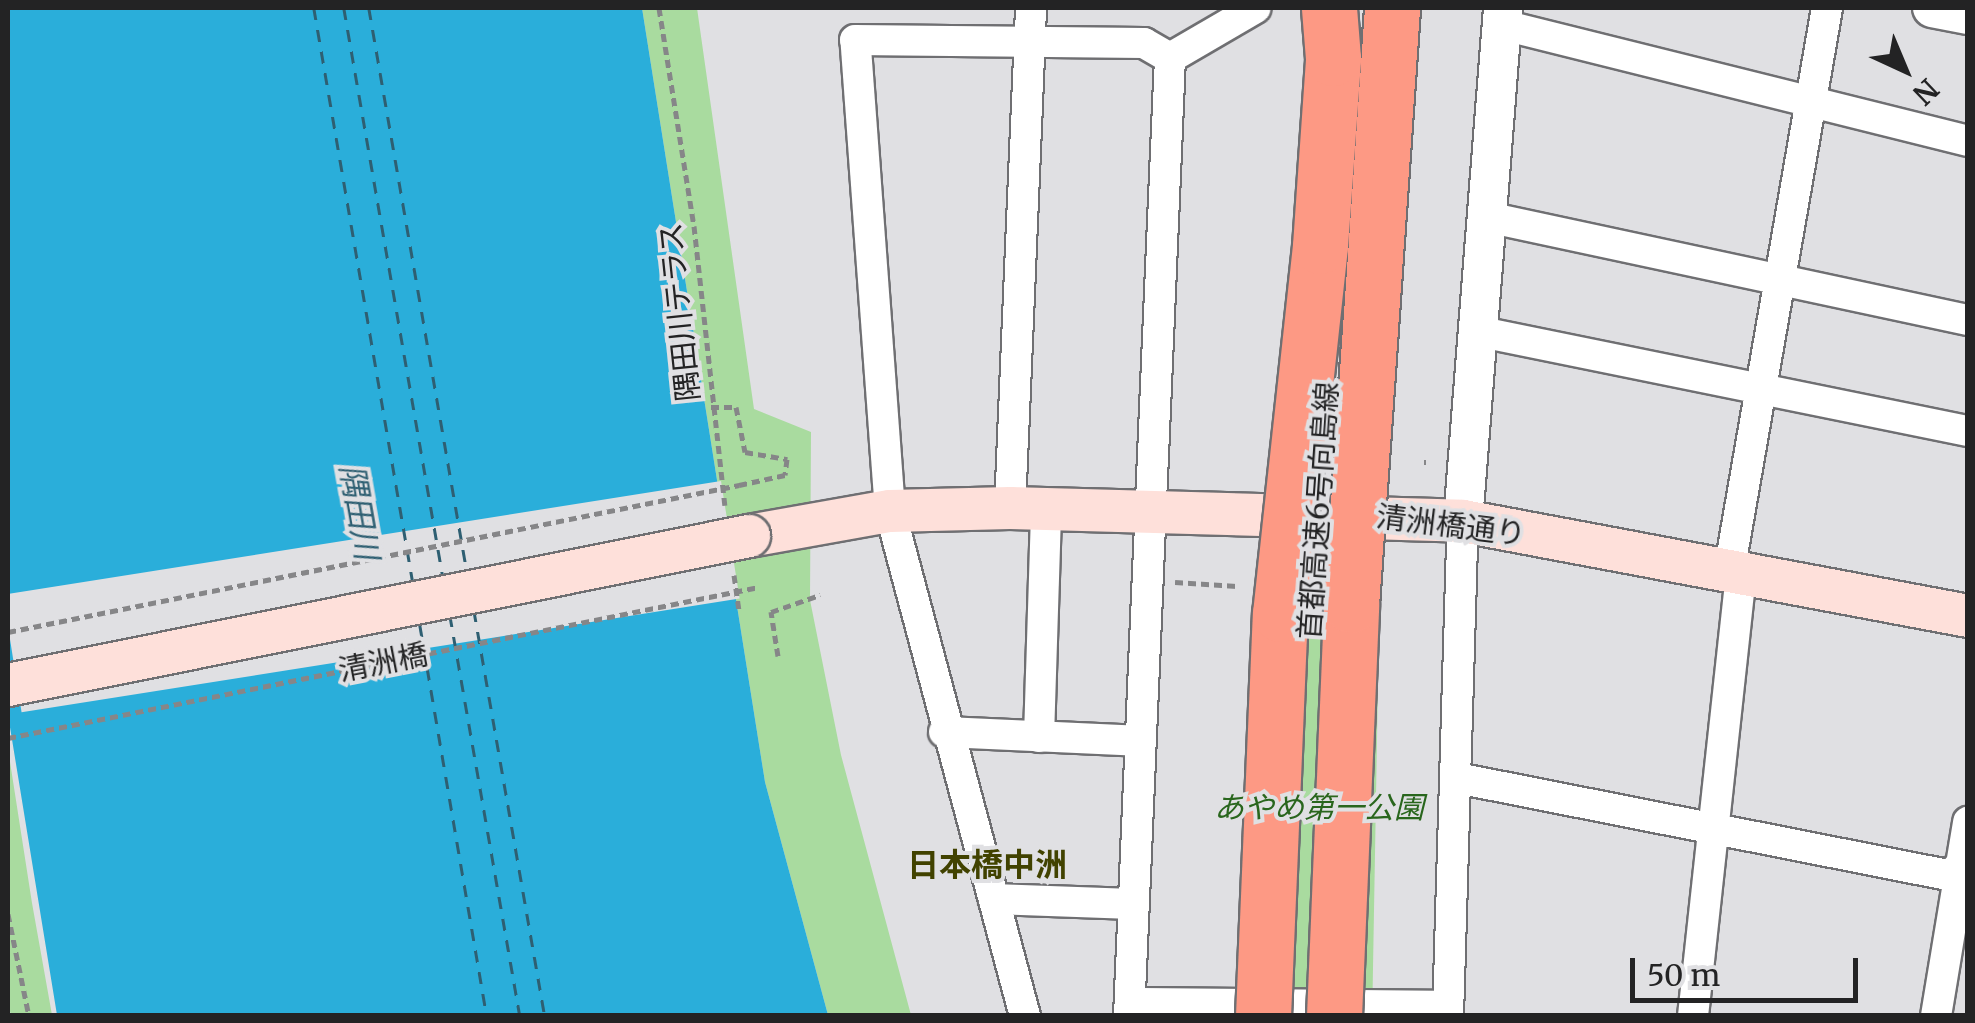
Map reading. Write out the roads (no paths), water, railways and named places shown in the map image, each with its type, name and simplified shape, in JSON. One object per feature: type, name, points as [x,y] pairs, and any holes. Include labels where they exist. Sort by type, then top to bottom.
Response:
[{"type":"highway","points":[[1263,1016],[1280,614],[1320,246],[1333,58],[1329,8]]},
{"type":"highway","name":"首都高速6号向島線","points":[[1292,1016],[1311,600],[1352,8]]},
{"type":"highway","name":"首都高速6号向島線","points":[[1334,1016],[1351,605],[1392,8]]},
{"type":"highway","points":[[1364,1016],[1416,8]]},
{"type":"main road","name":"清洲橋通り","points":[[736,537],[890,511],[1152,510],[1463,521],[1968,616]]},
{"type":"main road","name":"清洲橋","points":[[8,685],[736,537]]},
{"type":"street","points":[[1031,8],[1028,508],[1039,737]]},
{"type":"street","points":[[1170,58],[1256,8]]},
{"type":"street","points":[[1285,514],[1316,8]]},
{"type":"street","points":[[1693,1016],[1717,830],[1735,574],[1761,387],[1827,8]]},
{"type":"street","points":[[1932,8],[1968,16]]},
{"type":"street","points":[[1170,58],[1130,1009],[1448,1010],[1463,521],[1504,16],[1968,141]]},
{"type":"street","points":[[1024,1016],[944,732],[890,511],[854,40],[1144,43],[1170,58]]},
{"type":"street","points":[[1488,216],[1968,320]]},
{"type":"street","points":[[1481,332],[1968,431]]},
{"type":"street","points":[[944,732],[1139,741]]},
{"type":"street","points":[[1458,778],[1717,830],[1962,873]]},
{"type":"street","points":[[1936,1016],[1968,822]]},
{"type":"street","points":[[994,899],[1132,904]]},
{"type":"water","name":"隅田川","points":[[8,8],[642,8],[765,782],[828,1015],[57,1015],[8,715]]},
{"type":"district","name":"日本橋中洲","points":[[987,865]]},
{"type":"park label","name":"あやめ第一公園","points":[[1319,807]]}]
